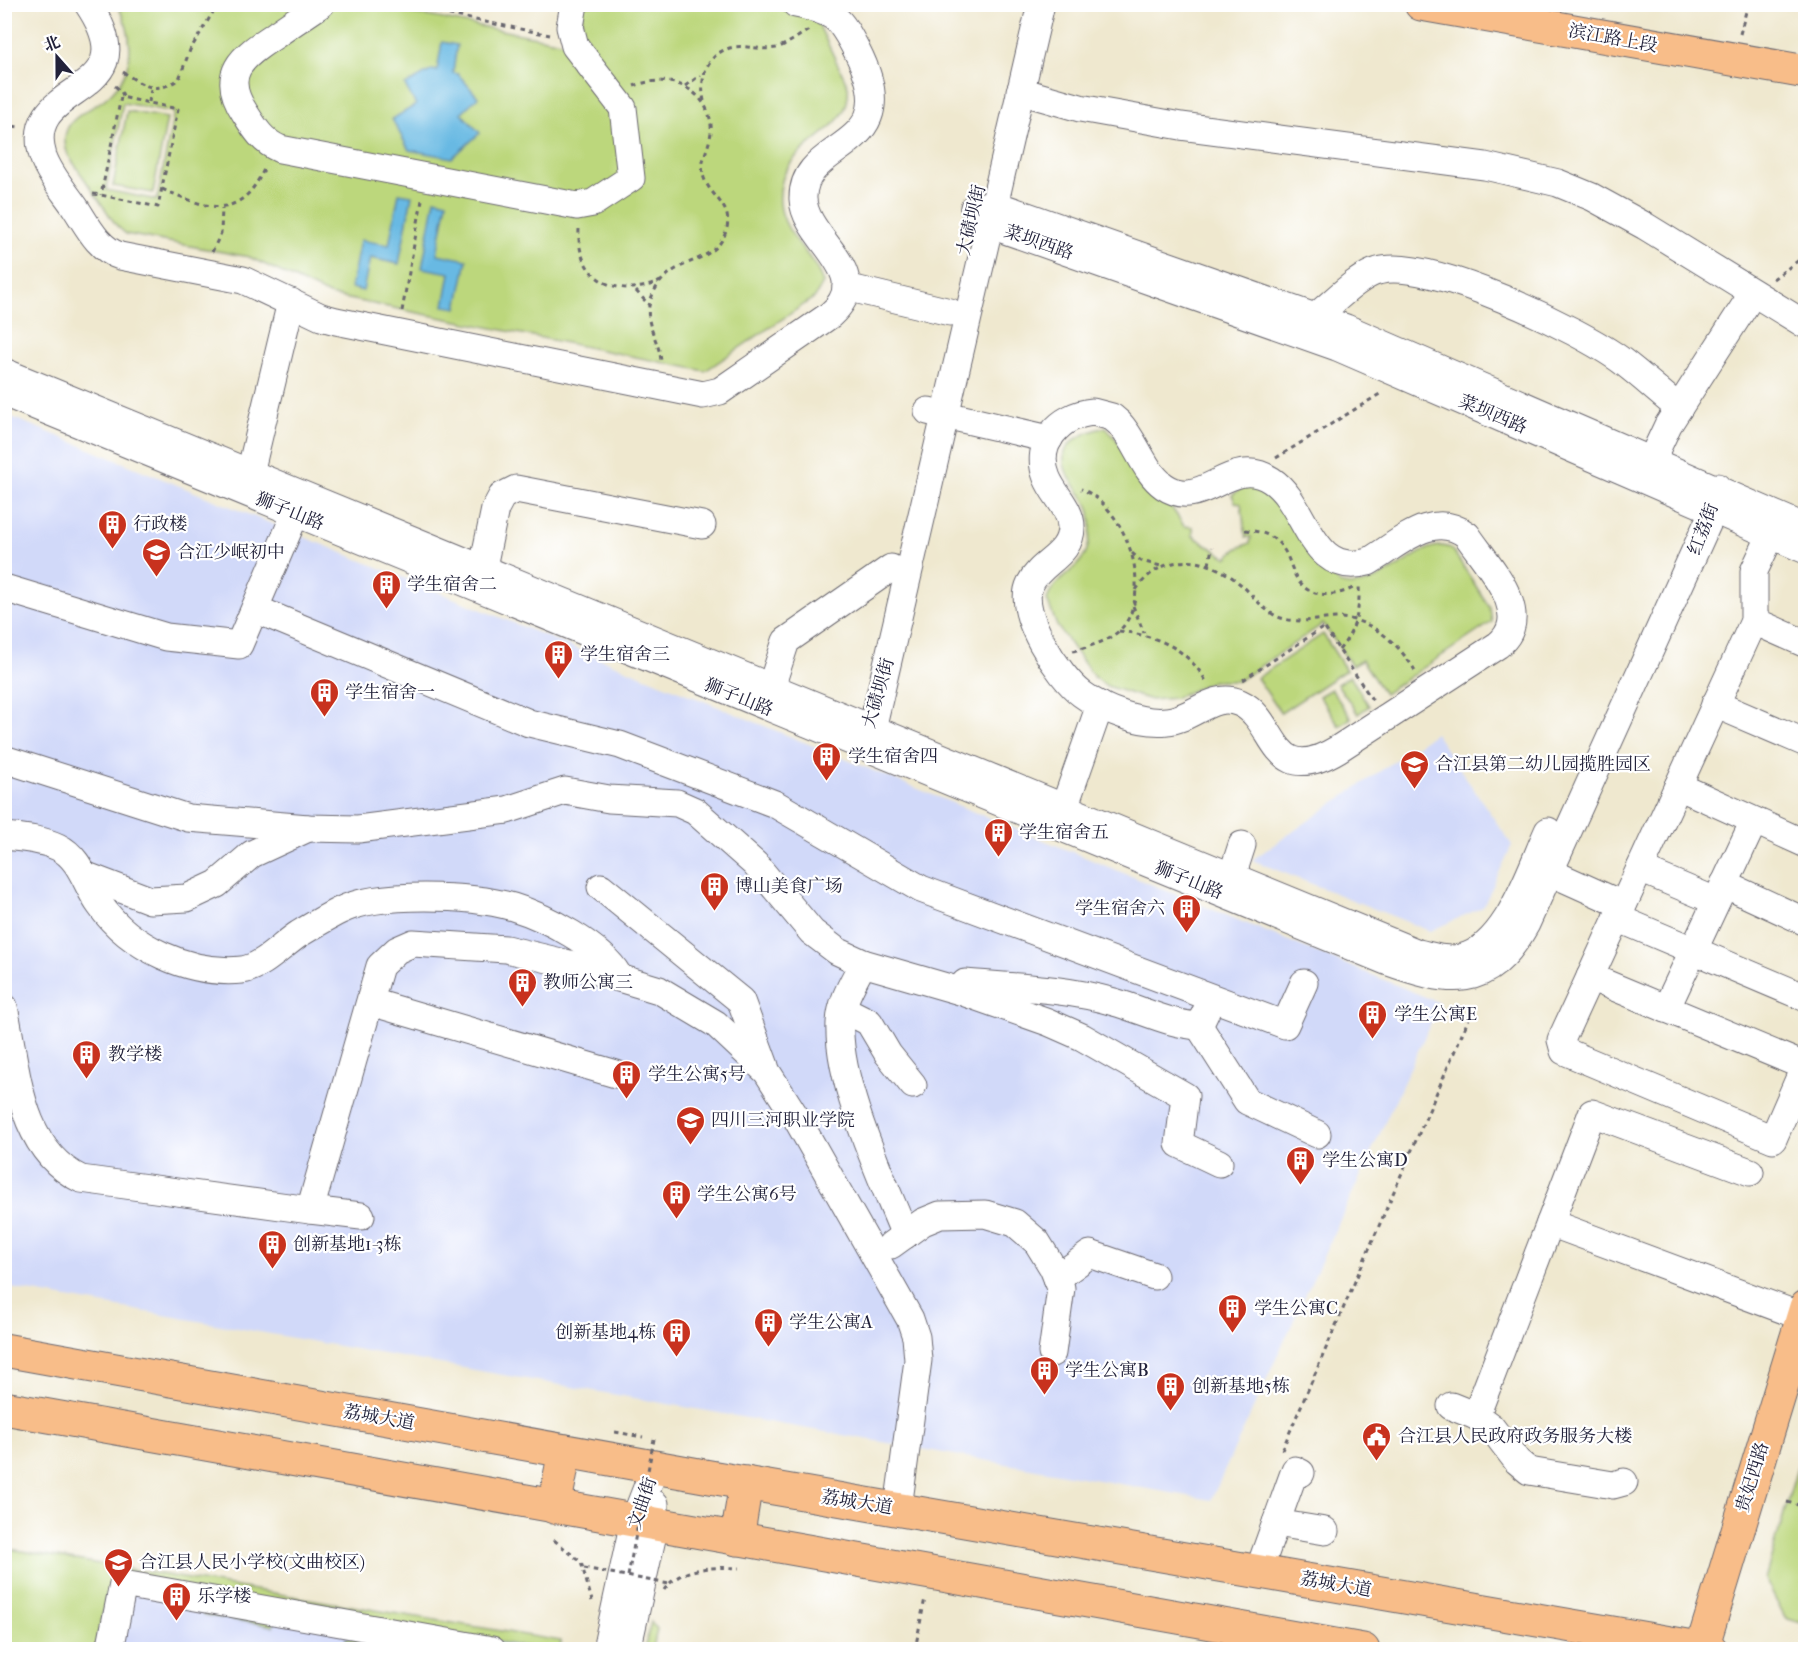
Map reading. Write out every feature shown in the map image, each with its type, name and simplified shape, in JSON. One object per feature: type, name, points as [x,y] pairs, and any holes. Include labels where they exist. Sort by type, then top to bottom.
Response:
[{"type":"main road","name":"滨江路上段","points":[[1421,4],[1806,72]]},
{"type":"main road","name":"滨江路上段","points":[[1526,4],[1806,54]]},
{"type":"main road","name":"贵妃西路","points":[[1711,1649],[1804,1314]]},
{"type":"main road","name":"荔城大道","points":[[4,1350],[746,1483],[1711,1649]]},
{"type":"main road","name":"贵妃西路","points":[[1711,1649],[1806,1356]]},
{"type":"main road","points":[[4,1408],[644,1523],[738,1554],[930,1573],[1355,1649]]},
{"type":"main road","points":[[554,1507],[565,1451]]},
{"type":"main road","points":[[738,1554],[746,1483]]},
{"type":"street","points":[[88,4],[106,36],[105,59],[93,79],[60,101],[43,126],[43,156],[96,239],[108,252],[243,280],[321,317],[703,395],[720,391],[830,315],[840,304],[846,287],[842,267],[808,217],[803,201],[810,175],[860,132],[872,102],[867,71],[844,25],[835,15],[796,4]]},
{"type":"street","points":[[321,4],[248,53],[236,69],[233,87],[238,103],[261,136],[273,146],[580,206],[593,203],[631,178],[623,108],[580,54],[573,40],[570,27],[574,4]]},
{"type":"street","name":"大碛坝街","points":[[862,731],[891,568],[936,413],[950,312],[985,212],[1022,4]]},
{"type":"street","name":"大碛坝街","points":[[862,731],[985,212],[1020,91],[1041,4]]},
{"type":"street","points":[[1020,91],[1080,108],[1181,126],[1485,166],[1524,174],[1592,197],[1806,325]]},
{"type":"street","name":"菜坝西路","points":[[985,212],[1316,317],[1647,469],[1710,500],[1771,535],[1806,550]]},
{"type":"street","name":"菜坝西路","points":[[985,212],[1647,469]]},
{"type":"street","points":[[1316,317],[1376,271],[1394,267],[1420,271],[1533,312],[1584,337],[1622,361],[1672,402]]},
{"type":"street","points":[[846,287],[950,312]]},
{"type":"street","points":[[1672,402],[1753,293]]},
{"type":"street","points":[[250,473],[291,302]]},
{"type":"street","points":[[1647,469],[1687,362]]},
{"type":"street","name":"狮子山路","points":[[4,372],[250,473],[300,504]]},
{"type":"street","name":"狮子山路","points":[[4,393],[300,504],[480,579],[862,731],[1428,976],[1450,980],[1475,963]]},
{"type":"street","points":[[1093,412],[1112,417],[1126,429],[1157,480],[1173,491],[1192,493],[1201,491],[1227,476],[1252,473],[1265,476],[1279,486],[1325,554],[1358,575],[1368,562],[1419,530],[1445,524],[1467,535],[1508,598],[1514,614],[1513,623],[1505,639],[1327,756],[1317,759],[1296,759],[1277,749],[1255,714],[1223,701],[1168,721],[1148,720],[1100,705],[1080,693],[1050,654],[1028,614],[1026,598],[1030,584],[1041,569],[1062,553],[1068,542],[1071,527],[1069,514],[1047,479],[1044,458],[1049,439],[1057,426],[1073,416],[1093,412]]},
{"type":"street","points":[[936,413],[1049,439]]},
{"type":"street","points":[[480,579],[498,502],[508,492],[516,489],[702,525]]},
{"type":"street","name":"菜坝西路","points":[[1710,500],[1806,528]]},
{"type":"street","name":"红荔街","points":[[1475,963],[1492,967],[1515,944],[1541,868],[1710,500]]},
{"type":"street","points":[[4,588],[166,637],[239,645],[300,504]]},
{"type":"street","points":[[1590,977],[1805,1064],[1773,1139],[1564,1051],[1560,1040],[1754,621],[1754,571],[1771,535]]},
{"type":"street","points":[[771,687],[786,641],[891,568]]},
{"type":"street","name":"狮子山路","points":[[480,579],[771,687],[862,731]]},
{"type":"street","points":[[255,609],[529,723],[620,745],[775,804],[921,889],[1212,999],[1285,1025],[1304,984]]},
{"type":"street","points":[[1754,621],[1806,644]]},
{"type":"street","points":[[1715,704],[1806,743]]},
{"type":"street","points":[[1061,817],[1100,705]]},
{"type":"street","points":[[4,759],[188,818],[308,828],[358,828],[507,810],[565,791],[609,799],[677,803],[695,811],[755,864],[812,932],[837,951],[863,963],[960,991],[1082,1037],[1185,1096],[1179,1144],[1219,1162]]},
{"type":"street","points":[[1678,786],[1806,844]]},
{"type":"street","name":"狮子山路","points":[[1061,817],[1232,876],[1418,953],[1441,959],[1462,957],[1475,963]]},
{"type":"street","points":[[1666,1009],[1754,821]]},
{"type":"street","points":[[87,876],[150,900],[187,898],[217,884],[252,854],[308,828]]},
{"type":"street","points":[[4,836],[33,839],[60,848],[87,876],[98,903],[119,928],[159,953],[190,966],[243,970],[260,963],[298,934],[341,910],[379,899],[466,899],[513,907],[559,927],[611,962],[621,978]]},
{"type":"street","points":[[1232,876],[1242,845]]},
{"type":"street","points":[[1541,868],[1694,950],[1806,998]]},
{"type":"street","points":[[1640,869],[1806,922]]},
{"type":"street","points":[[601,887],[741,1001],[767,1072],[797,1119],[910,1319],[916,1337],[918,1360],[898,1508]]},
{"type":"street","points":[[310,1210],[380,966],[397,950],[413,943],[506,949],[659,990],[716,1024],[767,1072]]},
{"type":"street","points":[[863,963],[844,999],[840,1024],[844,1067],[866,1135],[905,1235]]},
{"type":"street","points":[[914,978],[1046,990],[1113,1002],[1178,1025],[1198,1026]]},
{"type":"street","points":[[1198,1026],[1212,999]]},
{"type":"street","points":[[370,1002],[616,1074]]},
{"type":"street","points":[[4,1007],[31,1126],[43,1149],[69,1173],[91,1181],[361,1216]]},
{"type":"street","points":[[843,1009],[869,1022],[888,1054],[913,1085]]},
{"type":"street","points":[[1198,1026],[1247,1101],[1317,1134]]},
{"type":"street","points":[[1476,1416],[1592,1113],[1750,1172]]},
{"type":"street","points":[[875,1256],[923,1222],[940,1215],[985,1214],[1015,1223],[1037,1242],[1061,1288],[1052,1353]]},
{"type":"street","points":[[1550,1223],[1804,1314]]},
{"type":"street","points":[[1057,1278],[1090,1254],[1154,1276]]},
{"type":"street","points":[[1451,1406],[1476,1416],[1491,1428],[1517,1461],[1529,1471],[1613,1485],[1624,1482]]},
{"type":"street","name":"文曲街","points":[[627,1650],[644,1523],[655,1467]]},
{"type":"street","points":[[1259,1570],[1295,1470],[1300,1473]]},
{"type":"street","name":"文曲街","points":[[606,1650],[644,1523]]},
{"type":"street","points":[[1276,1523],[1325,1531]]},
{"type":"street","points":[[110,1650],[123,1584],[492,1650]]},
{"type":"path","points":[[105,59],[151,89],[161,89],[179,80],[190,50],[218,4]]},
{"type":"path","points":[[396,4],[573,40]]},
{"type":"path","points":[[1738,42],[1748,4]]},
{"type":"path","points":[[580,206],[579,248],[595,276],[612,286],[634,290],[662,280],[682,264],[708,254],[719,246],[726,233],[725,209],[704,177],[702,163],[710,138],[711,122],[701,85],[703,74],[711,59],[723,51],[734,47],[776,48],[835,15]]},
{"type":"path","points":[[684,87],[703,74]]},
{"type":"path","points":[[616,100],[646,81],[660,80],[693,91],[704,102]]},
{"type":"path","points":[[148,103],[151,89]]},
{"type":"path","points":[[62,187],[158,207],[178,109],[121,98],[101,195]]},
{"type":"path","points":[[162,189],[191,201],[222,208],[234,205],[252,189],[273,146]]},
{"type":"path","points":[[398,333],[426,177]]},
{"type":"path","points":[[201,272],[221,233],[222,208]]},
{"type":"path","points":[[1753,293],[1806,255]]},
{"type":"path","points":[[658,386],[661,359],[650,328],[649,304],[662,280]]},
{"type":"path","points":[[634,290],[649,304]]},
{"type":"path","points":[[1252,473],[1406,377]]},
{"type":"path","points":[[1047,479],[1095,494],[1119,523],[1129,549],[1136,590]]},
{"type":"path","points":[[1245,531],[1260,531],[1275,540],[1282,547],[1297,580],[1317,594],[1331,596],[1358,575]]},
{"type":"path","points":[[1209,566],[1212,547]]},
{"type":"path","points":[[1129,549],[1141,561],[1163,566]]},
{"type":"path","points":[[1050,654],[1091,646],[1119,631],[1126,623],[1136,590],[1144,577],[1163,566],[1190,561],[1209,566],[1239,582],[1264,608],[1279,617],[1309,622],[1337,618],[1356,621],[1377,629],[1399,648],[1427,691]]},
{"type":"path","points":[[1339,650],[1350,637],[1356,621],[1359,606],[1358,575]]},
{"type":"path","points":[[1133,604],[1144,634]]},
{"type":"path","points":[[1119,631],[1144,634],[1180,650],[1198,666],[1208,684],[1223,701],[1242,681],[1324,627],[1384,719]]},
{"type":"path","points":[[1323,1356],[1472,1011]]},
{"type":"path","points":[[615,1432],[654,1439],[628,1576]]},
{"type":"path","points":[[1787,1502],[1806,1507]]},
{"type":"path","points":[[554,1540],[577,1556],[584,1568],[592,1607]]},
{"type":"path","points":[[584,1568],[669,1584],[688,1572],[738,1554]]},
{"type":"path","points":[[915,1650],[930,1573]]},
{"type":"shaded area","name":"四川三河职业学院","points":[[4,414],[1440,1003],[1211,1500],[5,1287]]},
{"type":"shaded area","name":"合江县第二幼儿园揽胜园区","points":[[1435,733],[1512,845],[1483,907],[1430,931],[1252,860]]},
{"type":"shaded area","name":"合江县人民小学校(文曲校区)","points":[[4,1549],[562,1642],[560,1650],[5,1649]]},
{"type":"green space","points":[[761,4],[814,15],[848,86],[847,104],[839,118],[789,165],[782,182],[780,203],[782,215],[793,235],[813,262],[823,283],[815,297],[705,371],[329,295],[249,257],[126,234],[116,225],[68,155],[65,136],[70,124],[107,97],[116,87],[128,65],[130,53],[127,29],[117,5],[371,5],[582,46],[582,5]],"holes":[[[123,103],[174,112],[157,200],[106,190]]]},
{"type":"green space","points":[[127,111],[167,118],[153,193],[113,186]]},
{"type":"green space","points":[[1106,427],[1168,502],[1184,526],[1193,527],[1193,536],[1227,558],[1236,549],[1250,543],[1251,537],[1246,537],[1241,504],[1235,502],[1232,495],[1255,479],[1263,481],[1339,583],[1355,585],[1371,581],[1429,549],[1441,546],[1452,549],[1490,608],[1492,622],[1384,694],[1362,660],[1352,666],[1323,624],[1238,681],[1213,681],[1175,698],[1151,700],[1107,686],[1094,677],[1057,626],[1047,600],[1055,585],[1085,555],[1091,531],[1088,506],[1066,471],[1065,453],[1074,440]]},
{"type":"green space","points":[[1323,634],[1346,670],[1281,713],[1257,678]]},
{"type":"green space","points":[[1350,676],[1369,706],[1358,714],[1337,684]]},
{"type":"green space","points":[[1331,689],[1351,718],[1339,726],[1319,696]]},
{"type":"green space","points":[[1805,1441],[1805,1624],[1785,1618],[1765,1579]]},
{"type":"green space","points":[[4,1548],[561,1641],[560,1649],[539,1649],[132,1581],[112,1586],[109,1584],[95,1649],[5,1649]]},
{"type":"green space","points":[[204,1610],[274,1621],[273,1626],[203,1615]]},
{"type":"green space","points":[[651,1622],[657,1629],[653,1649],[644,1649]]},
{"type":"green space","points":[[346,1638],[407,1649],[343,1649]]},
{"type":"water","points":[[442,42],[457,45],[453,73],[458,74],[478,97],[461,113],[480,133],[452,158],[409,150],[392,119],[416,105],[405,85],[432,70],[437,71]]},
{"type":"water","points":[[399,193],[412,195],[399,264],[370,258],[363,291],[351,288],[360,240],[389,245]]},
{"type":"water","points":[[435,199],[447,202],[437,254],[467,260],[457,308],[444,306],[450,273],[422,268]]},
{"type":"place","name":"行政楼","points":[[112,550]]},
{"type":"place","name":"合江少岷初中","points":[[156,578]]},
{"type":"place","name":"学生宿舍二","points":[[386,610]]},
{"type":"place","name":"学生宿舍三","points":[[559,680]]},
{"type":"place","name":"学生宿舍一","points":[[324,718]]},
{"type":"place","name":"学生宿舍四","points":[[827,782]]},
{"type":"place","name":"合江县第二幼儿园揽胜园区","points":[[1414,790]]},
{"type":"place","name":"学生宿舍五","points":[[998,858]]},
{"type":"place","name":"博山美食广场","points":[[714,912]]},
{"type":"place","name":"学生宿舍六","points":[[1186,934]]},
{"type":"place","name":"教师公寓三","points":[[522,1008]]},
{"type":"place","name":"学生公寓E","points":[[1373,1040]]},
{"type":"place","name":"教学楼","points":[[87,1080]]},
{"type":"place","name":"学生公寓5号","points":[[627,1100]]},
{"type":"place","name":"四川三河职业学院","points":[[690,1146]]},
{"type":"place","name":"学生公寓D","points":[[1301,1186]]},
{"type":"place","name":"学生公寓6号","points":[[676,1220]]},
{"type":"place","name":"创新基地1-3栋","points":[[272,1270]]},
{"type":"place","name":"学生公寓C","points":[[1233,1334]]},
{"type":"place","name":"学生公寓A","points":[[768,1348]]},
{"type":"place","name":"创新基地4栋","points":[[677,1358]]},
{"type":"place","name":"学生公寓B","points":[[1044,1396]]},
{"type":"place","name":"创新基地5栋","points":[[1171,1412]]},
{"type":"place","name":"合江县人民政府政务服务大楼","points":[[1377,1462]]},
{"type":"place","name":"合江县人民小学校(文曲校区)","points":[[118,1588]]},
{"type":"place","name":"乐学楼","points":[[176,1622]]}]
